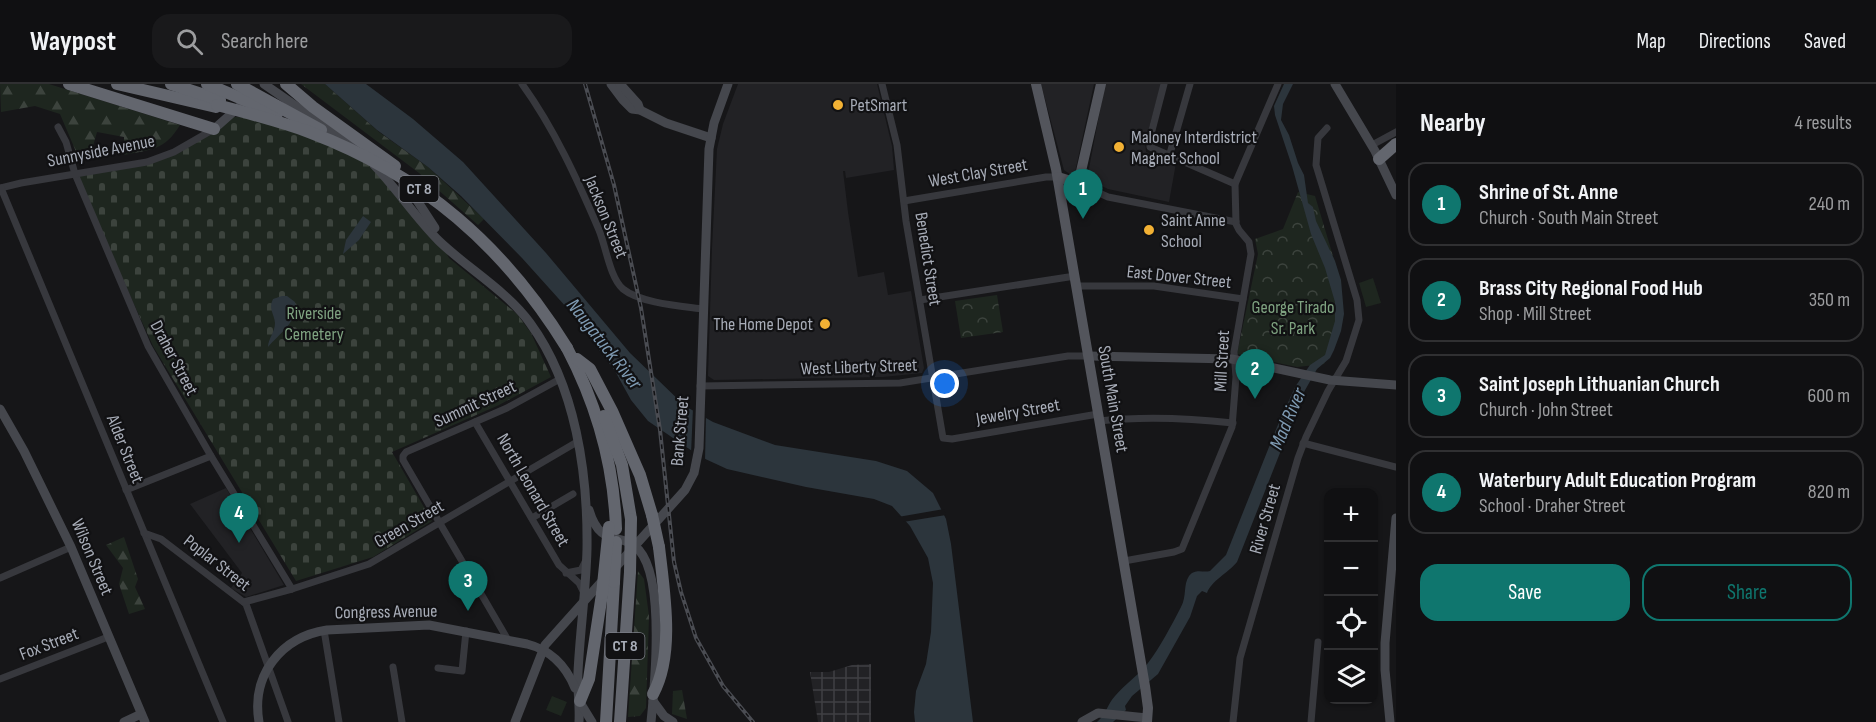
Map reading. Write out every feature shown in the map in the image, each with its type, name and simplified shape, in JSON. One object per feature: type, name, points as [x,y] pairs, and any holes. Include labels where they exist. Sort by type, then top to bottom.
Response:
[{"type":"highway","points":[[69,84],[214,129]]},
{"type":"highway","points":[[117,84],[218,104]]},
{"type":"highway","name":"CT 8","points":[[149,84],[273,120],[338,144],[388,170],[444,207],[499,256],[529,291],[567,348],[594,406],[609,467],[614,582],[606,721]]},
{"type":"highway","points":[[171,84],[218,104]]},
{"type":"highway","name":"CT 8","points":[[207,84],[330,136],[410,177],[466,224],[528,286],[550,316],[577,358],[613,438],[622,465],[631,519],[630,572],[620,721]]},
{"type":"highway","points":[[237,84],[330,136]]},
{"type":"highway","points":[[285,84],[410,177]]},
{"type":"highway","points":[[293,84],[314,105],[394,162],[446,203],[499,256]]},
{"type":"highway","points":[[1379,159],[1396,144]]},
{"type":"highway","points":[[577,358],[590,369],[612,411],[640,475],[654,519],[665,596],[666,628],[660,681],[653,698]]},
{"type":"highway","points":[[580,701],[589,679],[613,532]]},
{"type":"main road","name":"South Main Street","points":[[1035,84],[1058,177],[1145,686],[1147,720]]},
{"type":"main road","points":[[1058,177],[1077,183],[1101,84]]},
{"type":"street","name":"Sunnyside Avenue","points":[[0,188],[157,159],[214,129],[238,109],[254,84]]},
{"type":"street","points":[[264,84],[362,153],[433,234],[522,312],[541,340],[560,379],[577,442],[584,493],[586,560],[578,675],[579,722]]},
{"type":"street","points":[[285,84],[388,154],[448,248]]},
{"type":"street","name":"Jackson Street","points":[[522,84],[544,119],[574,177],[598,228],[619,284],[628,292],[640,297],[703,309]]},
{"type":"street","points":[[610,84],[634,110],[640,110],[663,122],[711,138]]},
{"type":"street","points":[[620,84],[638,104],[640,110]]},
{"type":"street","name":"Bank Street","points":[[515,722],[542,650],[549,640],[584,596],[635,547],[654,519],[689,485],[694,475],[698,458],[711,138],[728,84]]},
{"type":"street","name":"Benedict Street","points":[[882,84],[897,145],[903,201],[944,439]]},
{"type":"street","points":[[1164,84],[1149,146],[1169,157],[1235,184]]},
{"type":"street","points":[[1169,157],[1190,84]]},
{"type":"street","name":"Mill Street","points":[[1124,561],[1182,549],[1233,423],[1236,377],[1234,352],[1251,249],[1236,222],[1235,184],[1278,84]]},
{"type":"street","points":[[1335,84],[1372,145],[1396,195]]},
{"type":"street","name":"Draher Street","points":[[58,127],[66,142],[75,174],[148,346],[211,456],[292,589]]},
{"type":"street","name":"River Street","points":[[1233,722],[1236,679],[1242,650],[1303,443],[1331,380],[1346,362],[1359,313],[1338,234],[1316,165],[1318,138],[1327,128]]},
{"type":"street","points":[[1372,145],[1396,132]]},
{"type":"street","name":"West Clay Street","points":[[903,201],[1046,177],[1058,177]]},
{"type":"street","points":[[1077,183],[1108,197],[1236,222]]},
{"type":"street","name":"Alder Street","points":[[0,188],[223,722]]},
{"type":"street","name":"East Dover Street","points":[[920,300],[1076,281],[1154,286],[1243,299]]},
{"type":"street","name":"West Liberty Street","points":[[700,386],[873,384],[932,379],[1068,356],[1089,356]]},
{"type":"street","points":[[1089,356],[1234,359],[1331,380],[1396,385]]},
{"type":"street","name":"Summit Street","points":[[441,524],[403,456],[560,379]]},
{"type":"street","name":"Wilson Street","points":[[0,409],[24,451],[71,547],[143,718]]},
{"type":"street","name":"Jewelry Street","points":[[944,439],[1099,417],[1167,418],[1233,423]]},
{"type":"street","name":"North Leonard Street","points":[[475,422],[560,565],[579,583],[584,596]]},
{"type":"street","name":"Green Street","points":[[244,602],[369,564],[441,524],[577,442]]},
{"type":"street","points":[[1303,443],[1396,467]]},
{"type":"street","points":[[126,490],[211,456]]},
{"type":"street","points":[[584,493],[594,525],[604,535],[613,532],[633,535],[654,519]]},
{"type":"street","points":[[532,518],[573,494]]},
{"type":"street","points":[[1390,722],[1385,662],[1393,585],[1396,519]]},
{"type":"street","points":[[441,524],[508,640]]},
{"type":"street","points":[[613,532],[635,547],[642,555],[652,584],[656,623],[651,722]]},
{"type":"street","name":"Poplar Street","points":[[144,533],[161,539],[244,602],[288,722]]},
{"type":"street","points":[[0,578],[71,547]]},
{"type":"street","name":"North Leonard Street","points":[[566,573],[581,570],[586,560]]},
{"type":"street","points":[[618,564],[630,561],[636,563],[645,571],[652,584]]},
{"type":"street","name":"Congress Avenue","points":[[259,722],[258,695],[268,666],[275,656],[292,642],[324,630],[420,625],[466,631],[532,645],[542,650],[559,660],[567,670],[592,722]]},
{"type":"street","points":[[324,630],[339,722]]},
{"type":"street","points":[[438,668],[462,671],[466,631]]},
{"type":"street","name":"Fox Street","points":[[0,678],[108,637]]},
{"type":"street","points":[[1311,722],[1318,642]]},
{"type":"street","points":[[393,667],[402,722]]},
{"type":"street","points":[[653,698],[664,716],[673,722]]},
{"type":"street","points":[[1082,722],[1095,714],[1122,715],[1147,720]]},
{"type":"street","points":[[124,722],[143,718]]},
{"type":"shaded area","points":[[738,84],[877,84],[892,146],[894,170],[846,178],[845,171],[843,171],[858,277],[884,272],[888,295],[911,291],[924,368],[922,373],[883,377],[714,380],[708,376],[717,149],[723,124]]},
{"type":"shaded area","name":"Maloney Interdistrict Magnet School","points":[[1041,84],[1094,84],[1074,177],[1064,170]]},
{"type":"shaded area","name":"Maloney Interdistrict Magnet School","points":[[1105,84],[1161,84],[1145,143],[1146,152],[1176,163],[1169,202],[1108,189],[1087,179]]},
{"type":"shaded area","points":[[226,488],[284,585],[246,597],[231,588],[242,573],[190,504]]},
{"type":"shaded area","points":[[871,664],[871,722],[818,722],[810,672],[829,672],[852,665]]},
{"type":"green space","points":[[0,84],[49,84],[180,125],[168,140],[156,148],[124,155],[124,137],[97,132],[93,146],[94,158],[80,161],[60,114],[35,106],[1,112]]},
{"type":"green space","points":[[301,84],[325,84],[379,132],[428,167],[484,219],[478,225],[419,173]]},
{"type":"green space","name":"Riverside Cemetery","points":[[230,117],[249,117],[278,122],[380,167],[439,240],[449,258],[517,314],[531,333],[551,377],[499,405],[392,452],[432,521],[373,557],[296,581],[153,346],[75,174],[157,159]]},
{"type":"green space","name":"George Tirado Sr. Park","points":[[1298,192],[1315,196],[1339,276],[1335,340],[1324,364],[1297,367],[1237,354],[1258,254],[1255,239],[1283,229]]},
{"type":"green space","points":[[1373,278],[1381,303],[1366,307],[1359,283]]},
{"type":"green space","points":[[997,295],[1003,332],[961,338],[955,301]]},
{"type":"green space","points":[[124,537],[138,579],[135,587],[145,609],[129,614],[119,584],[123,568],[106,545]]},
{"type":"green space","points":[[638,571],[644,579],[649,616],[646,708],[640,716],[628,717]]},
{"type":"green space","points":[[682,690],[687,719],[672,714],[673,691]]},
{"type":"green space","points":[[552,696],[567,702],[561,716],[546,710]]},
{"type":"water","name":"Naugatuck River","points":[[325,84],[366,84],[413,119],[463,162],[546,253],[630,353],[685,406],[713,422],[775,445],[876,461],[907,471],[933,493],[946,519],[951,544],[973,722],[915,722],[916,691],[926,664],[931,632],[933,583],[928,558],[910,526],[892,506],[874,499],[806,487],[727,469],[701,457],[648,421],[631,400],[615,371],[567,308],[522,258],[461,196],[428,167],[377,130]]},
{"type":"water","name":"Mad River","points":[[1284,84],[1293,84],[1283,104],[1281,120],[1304,175],[1308,203],[1313,207],[1316,221],[1335,261],[1341,280],[1344,314],[1341,331],[1330,358],[1317,369],[1304,392],[1237,562],[1212,585],[1207,593],[1202,591],[1197,596],[1190,617],[1158,674],[1132,696],[1125,706],[1126,710],[1113,722],[1097,722],[1115,696],[1144,667],[1157,650],[1183,603],[1189,576],[1196,571],[1210,571],[1226,555],[1295,387],[1310,365],[1325,355],[1335,321],[1335,302],[1325,268],[1311,234],[1275,115],[1274,106]]},
{"type":"water","points":[[363,216],[371,222],[359,240],[343,254],[346,240]]},
{"type":"water","points":[[287,296],[295,302],[296,309],[287,327],[268,347],[275,323],[271,308],[272,302],[273,299]]},
{"type":"pier","points":[[693,408],[706,415],[705,461],[691,454]]},
{"type":"pier","points":[[944,509],[946,515],[903,522],[898,517]]},
{"type":"railway","points":[[585,84],[614,185],[641,308],[660,430],[674,562],[681,592],[696,638],[723,686],[753,722]]},
{"type":"place","name":"PetSmart","points":[[838,105]]},
{"type":"place","name":"Maloney Interdistrict Magnet School","points":[[1119,147]]},
{"type":"place","name":"Shrine of St. Anne","points":[[1083,219]]},
{"type":"place","name":"Saint Anne School","points":[[1149,230]]},
{"type":"place","name":"The Home Depot","points":[[825,324]]},
{"type":"place","name":"Brass City Regional Food Hub","points":[[1255,399]]},
{"type":"place","name":"Waterbury Adult Education Program","points":[[239,543]]},
{"type":"place","name":"Saint Joseph Lithuanian Church","points":[[468,611]]}]
